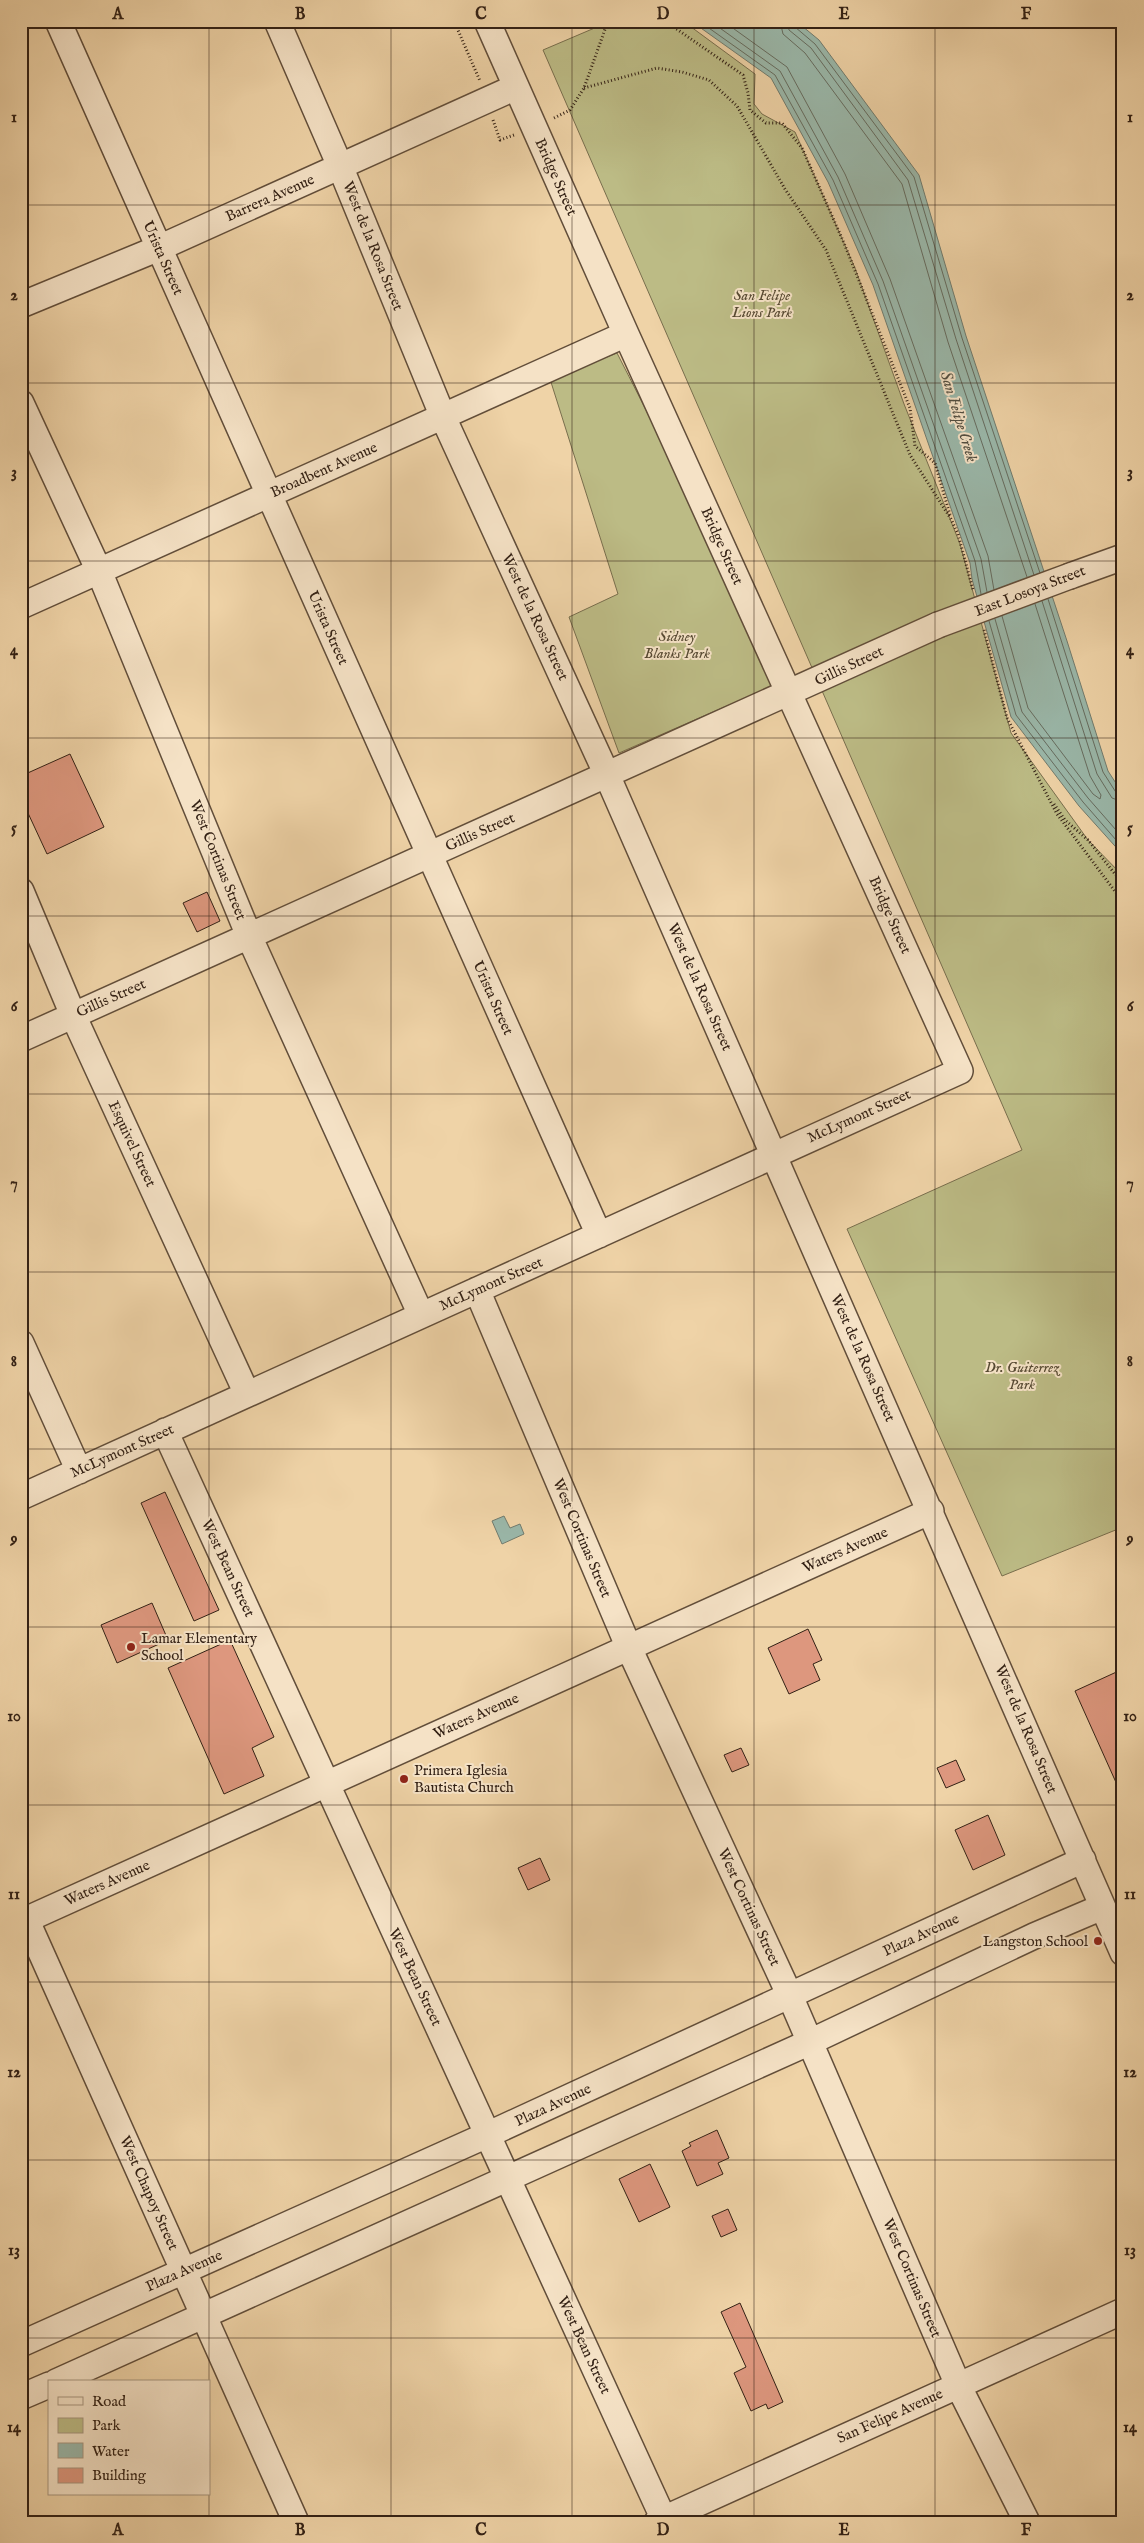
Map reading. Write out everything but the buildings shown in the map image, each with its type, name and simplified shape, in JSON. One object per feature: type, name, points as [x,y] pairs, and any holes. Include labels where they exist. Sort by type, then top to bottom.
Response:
[{"type":"street","name":"Urista Street","points":[[58,21],[599,1235]]},
{"type":"street","name":"West de la Rosa Street","points":[[277,21],[340,166],[443,417],[607,775],[1123,1953]]},
{"type":"street","name":"Bridge Street","points":[[487,21],[626,334],[960,1071]]},
{"type":"street","name":"Barrera Avenue","points":[[21,305],[159,248],[516,87]]},
{"type":"street","name":"Broadbent Avenue","points":[[21,606],[626,334]]},
{"type":"street","name":"West Cortinas Street","points":[[21,403],[99,571],[249,936],[421,1315]]},
{"type":"street","name":"East Losoya Street","points":[[938,626],[1123,557]]},
{"type":"street","name":"Gillis Street","points":[[21,1039],[938,626]]},
{"type":"street","name":"Esquivel Street","points":[[21,891],[73,1015],[247,1394]]},
{"type":"street","name":"McLymont Street","points":[[21,1497],[960,1071]]},
{"type":"street","name":"West Cortinas Street","points":[[477,1290],[629,1648],[790,1996],[958,2385],[1027,2522]]},
{"type":"street","points":[[21,1343],[79,1471]]},
{"type":"street","name":"West Bean Street","points":[[165,1431],[508,2179],[662,2521]]},
{"type":"street","name":"Waters Avenue","points":[[24,1920],[931,1511]]},
{"type":"street","name":"Plaza Avenue","points":[[21,2344],[790,1996],[1083,1860]]},
{"type":"street","points":[[60,2380],[810,2042],[1034,1936],[1102,1907]]},
{"type":"street","name":"West Chapoy Street","points":[[24,1920],[296,2522]]},
{"type":"street","name":"San Felipe Avenue","points":[[662,2521],[1123,2311]]},
{"type":"street","points":[[21,2397],[48,2385]]},
{"type":"path","points":[[608,21],[584,88],[657,68],[682,72],[708,80],[737,106],[785,189],[826,250],[910,455],[951,519],[958,534],[974,592]]},
{"type":"path","points":[[665,21],[743,75],[750,110],[766,123],[782,123],[802,148],[844,243],[910,408],[915,446],[935,463],[970,581]]},
{"type":"path","points":[[982,621],[1007,718],[1057,814],[1123,902]]},
{"type":"path","points":[[1048,796],[1065,820],[1088,840],[1123,884]]},
{"type":"green space","name":"San Felipe Lions Park","points":[[611,21],[683,21],[755,74],[754,104],[762,114],[795,132],[855,268],[904,404],[960,544],[1011,733],[1088,840],[1123,876],[1123,1527],[1002,1576],[847,1229],[1022,1150],[543,50]]},
{"type":"green space","name":"Sidney Blanks Park","points":[[617,353],[784,681],[619,753],[569,617],[618,594],[550,379]]},
{"type":"water","name":"San Felipe Creek","points":[[691,21],[796,21],[819,40],[919,175],[966,336],[1108,771],[1123,794],[1123,855],[1079,806],[1011,717],[972,579],[970,563],[873,285],[828,182],[771,78]]},
{"type":"water","points":[[504,1516],[510,1528],[520,1524],[524,1534],[502,1544],[492,1521]]},
{"type":"place","name":"Lamar Elementary School","points":[[131,1647]]},
{"type":"place","name":"Primera Iglesia Bautista Church","points":[[404,1779]]},
{"type":"place","name":"Langston School","points":[[1098,1941]]},
{"type":"park label","name":"Dr. Guiterrez Park","points":[[1022,1376]]}]
